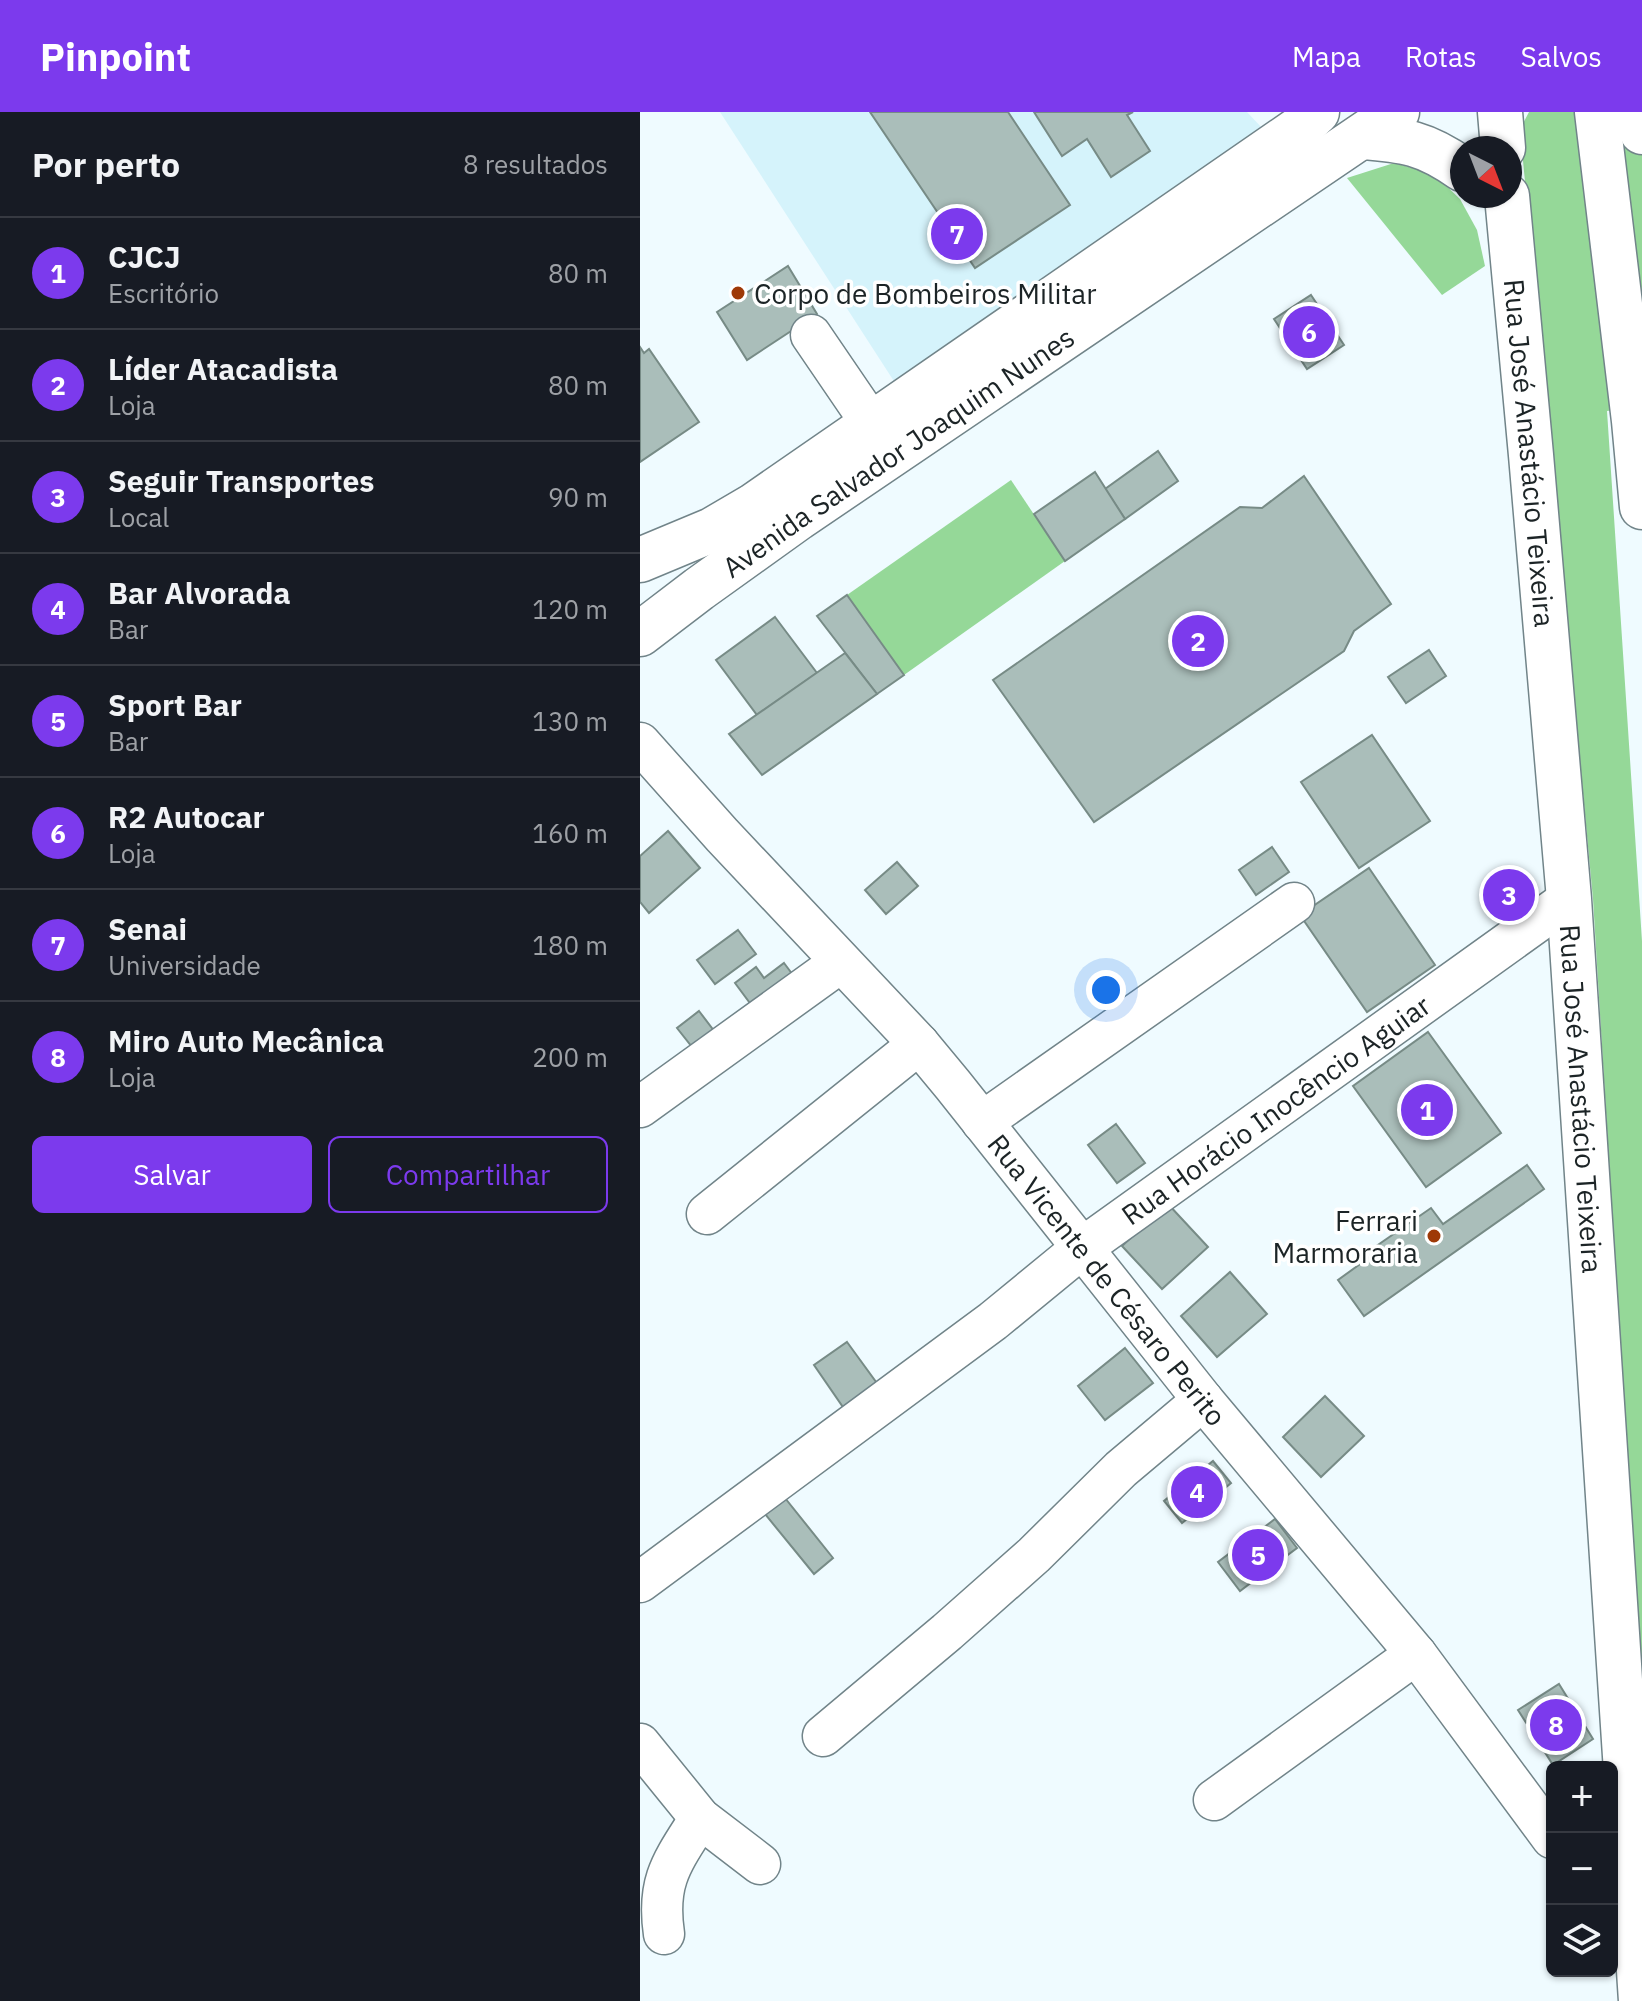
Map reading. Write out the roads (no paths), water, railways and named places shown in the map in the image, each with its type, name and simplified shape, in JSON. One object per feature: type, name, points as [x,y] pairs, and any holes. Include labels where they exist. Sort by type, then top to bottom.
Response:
[{"type":"main road","name":"Avenida Salvador Joaquim Nunes","points":[[640,634],[798,518],[1397,112]]},
{"type":"main road","points":[[1500,112],[1502,136]]},
{"type":"main road","points":[[1597,112],[1642,507]]},
{"type":"main road","points":[[1640,112],[1642,132]]},
{"type":"main road","name":"Avenida Salvador Joaquim Nunes","points":[[640,560],[712,530],[753,506],[1300,117]]},
{"type":"main road","points":[[1361,137],[1392,139],[1423,146],[1450,161]]},
{"type":"main road","name":"Rua José Anastácio Teixeira","points":[[1501,208],[1531,455],[1569,899],[1641,2001]]},
{"type":"street","points":[[811,335],[871,423]]},
{"type":"street","name":"Rua Vicente de Césaro Perito","points":[[640,743],[722,835],[919,1044],[1203,1400],[1416,1654],[1548,1833]]},
{"type":"street","name":"Rua Horácio Inocêncio Aguiar","points":[[640,1582],[993,1321],[1082,1248],[1569,899]]},
{"type":"street","points":[[982,1122],[1294,903]]},
{"type":"street","points":[[640,1107],[841,962]]},
{"type":"street","points":[[707,1214],[919,1044]]},
{"type":"street","points":[[823,1736],[982,1601],[1034,1555],[1121,1469],[1203,1400]]},
{"type":"street","points":[[1214,1800],[1416,1654]]},
{"type":"street","points":[[640,1744],[700,1818],[760,1864]]},
{"type":"street","points":[[664,1934],[661,1912],[670,1864],[700,1818]]},
{"type":"street","points":[[1618,1927],[1638,1954]]},
{"type":"place","name":"Senai","points":[[957,234]]},
{"type":"place","name":"Corpo de Bombeiros Militar","points":[[738,293]]},
{"type":"place","name":"R2 Autocar","points":[[1309,332]]},
{"type":"place","name":"Líder Atacadista","points":[[1198,641]]},
{"type":"place","name":"Seguir Transportes","points":[[1509,895]]},
{"type":"place","name":"CJCJ","points":[[1427,1110]]},
{"type":"place","name":"Ferrari Marmoraria","points":[[1434,1236]]},
{"type":"place","name":"Bar Alvorada","points":[[1197,1492]]},
{"type":"place","name":"Sport Bar","points":[[1258,1555]]},
{"type":"place","name":"Miro Auto Mecânica","points":[[1556,1725]]}]
